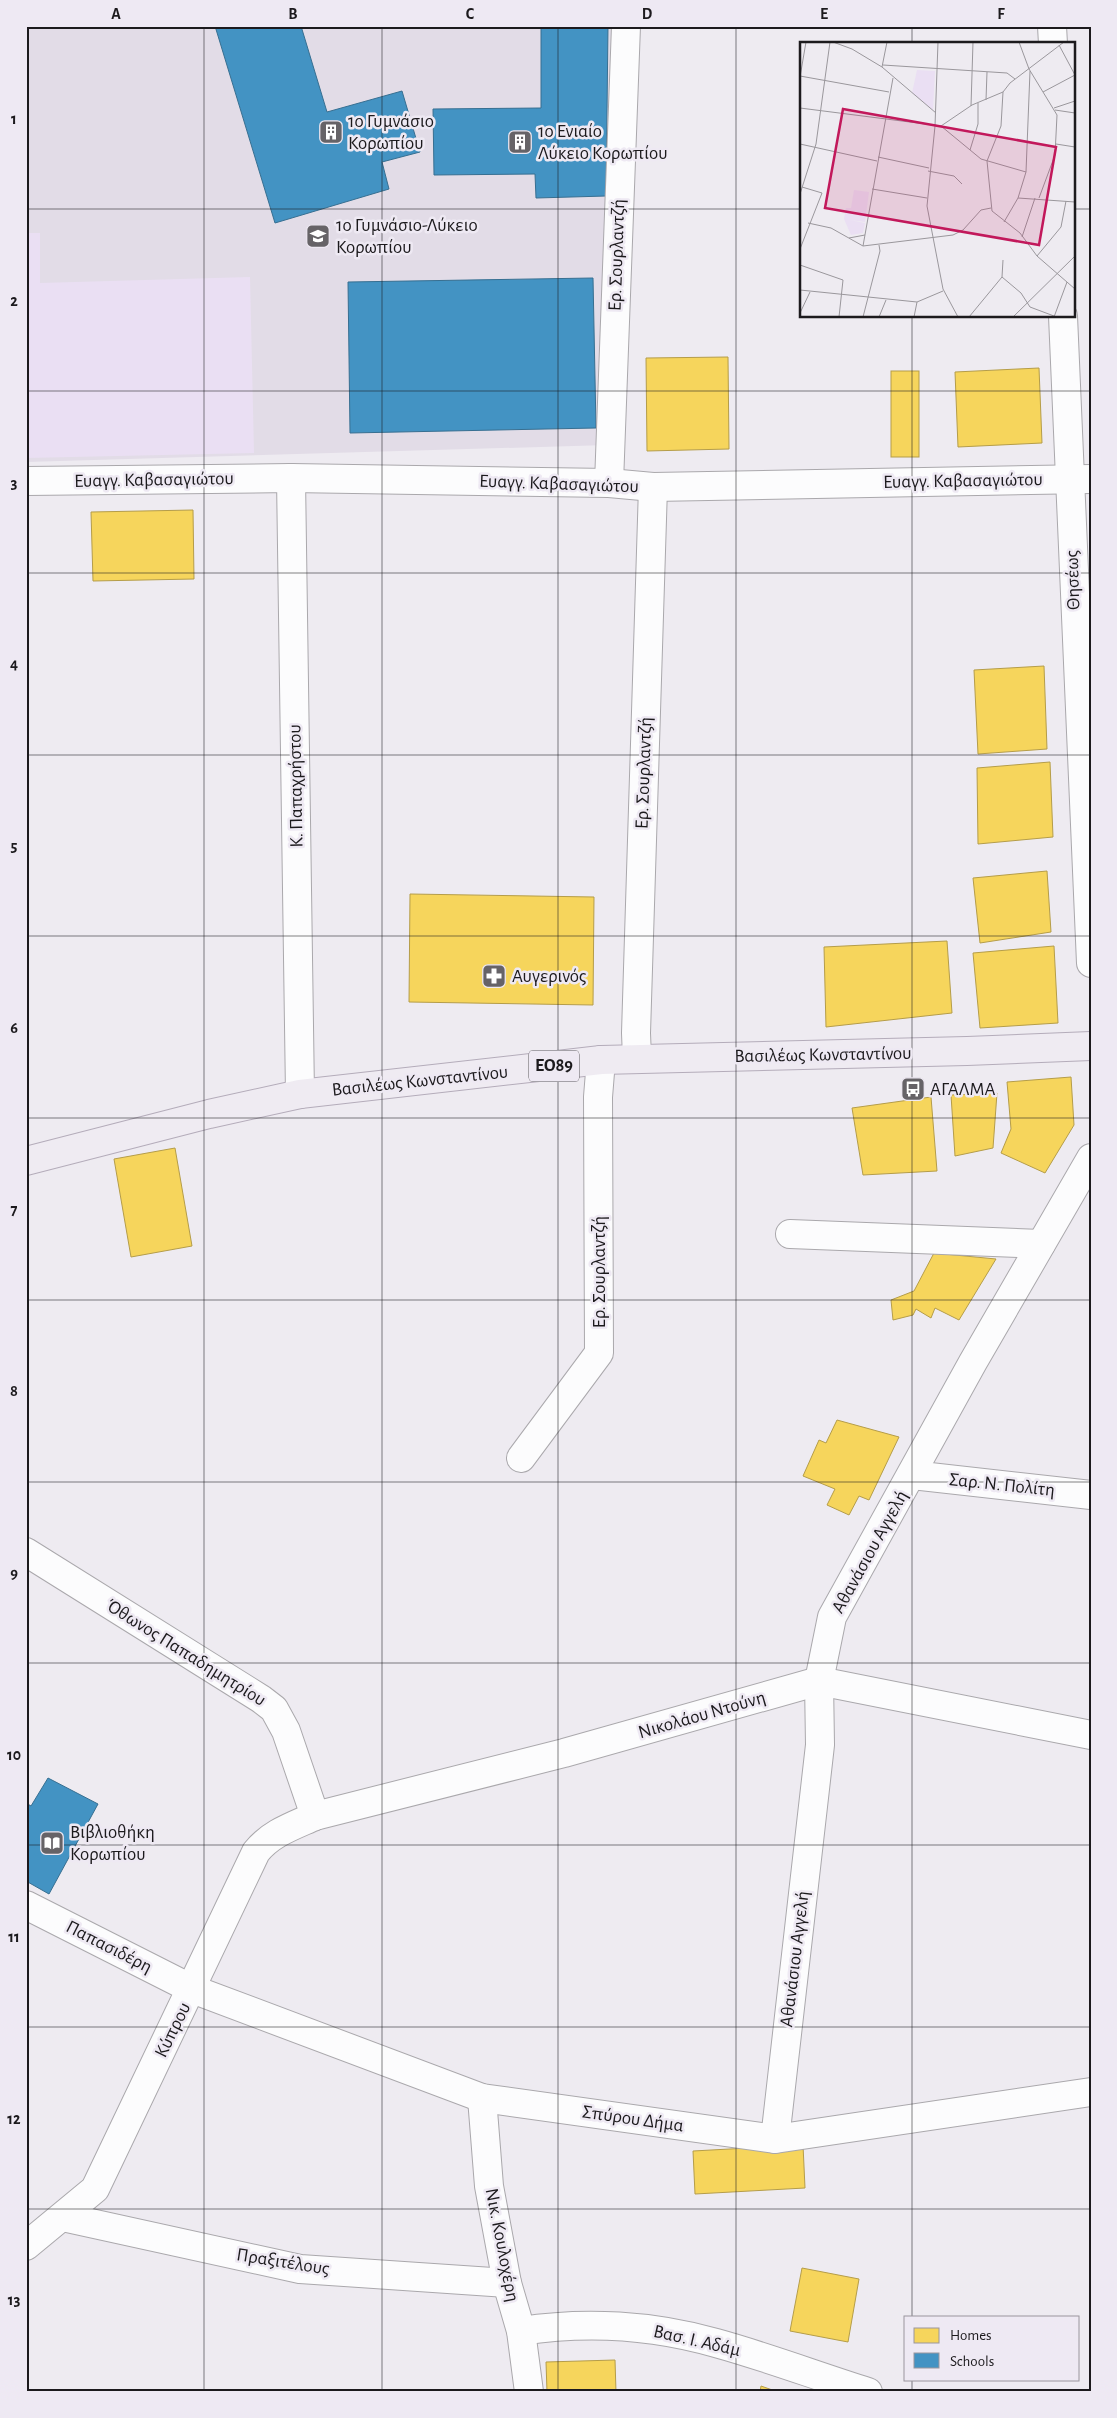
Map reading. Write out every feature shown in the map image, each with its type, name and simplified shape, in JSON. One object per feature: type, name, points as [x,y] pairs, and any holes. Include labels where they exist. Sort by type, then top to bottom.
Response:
[{"type":"main road","name":"Βασιλέως Κωνσταντίνου","points":[[26,1162],[209,1114],[300,1094],[601,1060],[967,1052],[1091,1046]]},
{"type":"street","name":"Ερ. Σουρλαντζή","points":[[609,484],[626,26]]},
{"type":"street","points":[[1052,26],[1053,42]]},
{"type":"street","name":"Θησέως","points":[[1063,318],[1080,479],[1091,963]]},
{"type":"street","name":"Ευαγγ. Καβασαγιώτου","points":[[26,481],[291,478],[609,484],[653,487],[1080,479]]},
{"type":"street","name":"Κ. Παπαχρήστου","points":[[291,478],[300,1094]]},
{"type":"street","name":"Ερ. Σουρλαντζή","points":[[636,1058],[653,487]]},
{"type":"street","name":"Ερ. Σουρλαντζή","points":[[521,1458],[599,1353],[598,1097],[601,1060]]},
{"type":"street","name":"Αθανάσιου Αγγελή","points":[[775,2139],[820,1745],[820,1681],[832,1617],[912,1475],[972,1362],[1091,1158]]},
{"type":"street","points":[[790,1234],[1041,1244]]},
{"type":"street","name":"Σαρ. Ν. Πολίτη","points":[[912,1475],[1091,1495]]},
{"type":"street","name":"Όθωνος Παπαδημητρίου","points":[[26,1552],[274,1709],[286,1731],[315,1816]]},
{"type":"street","name":"Νικολάου Ντούνη","points":[[315,1816],[564,1753],[820,1681],[1091,1735]]},
{"type":"street","name":"Κύπρου","points":[[26,2246],[95,2189],[256,1852],[264,1841],[280,1831],[315,1816]]},
{"type":"street","name":"Παπασιδέρη","points":[[26,1905],[192,1989]]},
{"type":"street","name":"Σπύρου Δήμα","points":[[192,1989],[482,2098],[775,2139],[1091,2092]]},
{"type":"street","name":"Νικ. Κουλοχέρη","points":[[482,2098],[489,2186],[507,2284],[521,2331],[529,2392]]},
{"type":"street","name":"Πραξιτέλους","points":[[63,2217],[300,2268],[507,2284]]},
{"type":"street","name":"Βασ. Ι. Αδάμ","points":[[521,2331],[554,2326],[588,2324],[650,2330],[716,2342],[868,2392]]},
{"type":"shaded area","name":"1ο Γυμνάσιο-Λύκειο Κορωπίου","points":[[26,26],[614,26],[607,445],[26,462]]},
{"type":"shaded area","points":[[26,233],[40,233],[40,283],[250,277],[254,453],[26,458]]},
{"type":"building: Homes","points":[[728,357],[729,449],[647,451],[646,358]]},
{"type":"building: Homes","points":[[1039,368],[1042,443],[958,447],[955,372]]},
{"type":"building: Homes","points":[[891,371],[919,371],[919,457],[891,457]]},
{"type":"building: Homes","points":[[193,510],[194,579],[93,581],[91,512]]},
{"type":"building: Homes","points":[[1044,666],[1047,749],[978,754],[974,670]]},
{"type":"building: Homes","points":[[1050,762],[1053,837],[978,844],[977,768]]},
{"type":"building: Homes","points":[[1047,871],[1051,932],[980,943],[973,878]]},
{"type":"building: Homes","points":[[410,894],[594,897],[593,1005],[409,1002]]},
{"type":"building: Homes","points":[[947,941],[952,1013],[826,1027],[824,947]]},
{"type":"building: Homes","points":[[1054,946],[1058,1023],[980,1028],[973,953]]},
{"type":"building: Homes","points":[[1071,1077],[1074,1125],[1045,1173],[1001,1153],[1011,1129],[1007,1082]]},
{"type":"building: Homes","points":[[997,1093],[993,1148],[955,1156],[951,1095]]},
{"type":"building: Homes","points":[[931,1097],[937,1171],[863,1175],[852,1108]]},
{"type":"building: Homes","points":[[175,1148],[192,1246],[131,1257],[114,1159]]},
{"type":"building: Homes","points":[[934,1253],[996,1259],[959,1320],[935,1308],[931,1318],[916,1309],[913,1315],[893,1320],[891,1300],[914,1291]]},
{"type":"building: Homes","points":[[837,1420],[899,1437],[869,1500],[859,1496],[849,1515],[827,1505],[835,1489],[803,1476],[819,1440],[826,1443]]},
{"type":"building: Homes","points":[[803,2145],[805,2188],[695,2194],[693,2151]]},
{"type":"building: Homes","points":[[802,2268],[859,2279],[848,2342],[790,2331]]},
{"type":"building: Homes","points":[[615,2360],[616,2392],[547,2392],[546,2362]]},
{"type":"building: Homes","points":[[761,2386],[778,2392],[760,2392]]},
{"type":"building: Schools","name":"1ο Γυμνάσιο Κορωπίου","points":[[215,26],[301,26],[327,112],[402,91],[420,152],[382,162],[389,189],[275,223]]},
{"type":"building: Schools","name":"1ο Ενιαίο Λύκειο Κορωπίου","points":[[541,26],[608,26],[606,196],[536,198],[535,174],[434,175],[433,109],[541,108]]},
{"type":"building: Schools","points":[[593,278],[596,428],[350,433],[348,282]]},
{"type":"building: Schools","name":"Βιβλιοθήκη Κορωπίου","points":[[48,1778],[98,1804],[49,1894],[26,1881],[26,1803],[31,1806]]},
{"type":"place","name":"1ο Γυμνάσιο Κορωπίου","points":[[331,132]]},
{"type":"place","name":"1ο Ενιαίο Λύκειο Κορωπίου","points":[[520,142]]},
{"type":"place","name":"1ο Γυμνάσιο-Λύκειο Κορωπίου","points":[[318,236]]},
{"type":"place","name":"Αυγερινός","points":[[494,976]]},
{"type":"place","name":"ΑΓΑΛΜΑ","points":[[913,1089]]},
{"type":"place","name":"Βιβλιοθήκη Κορωπίου","points":[[52,1843]]}]
